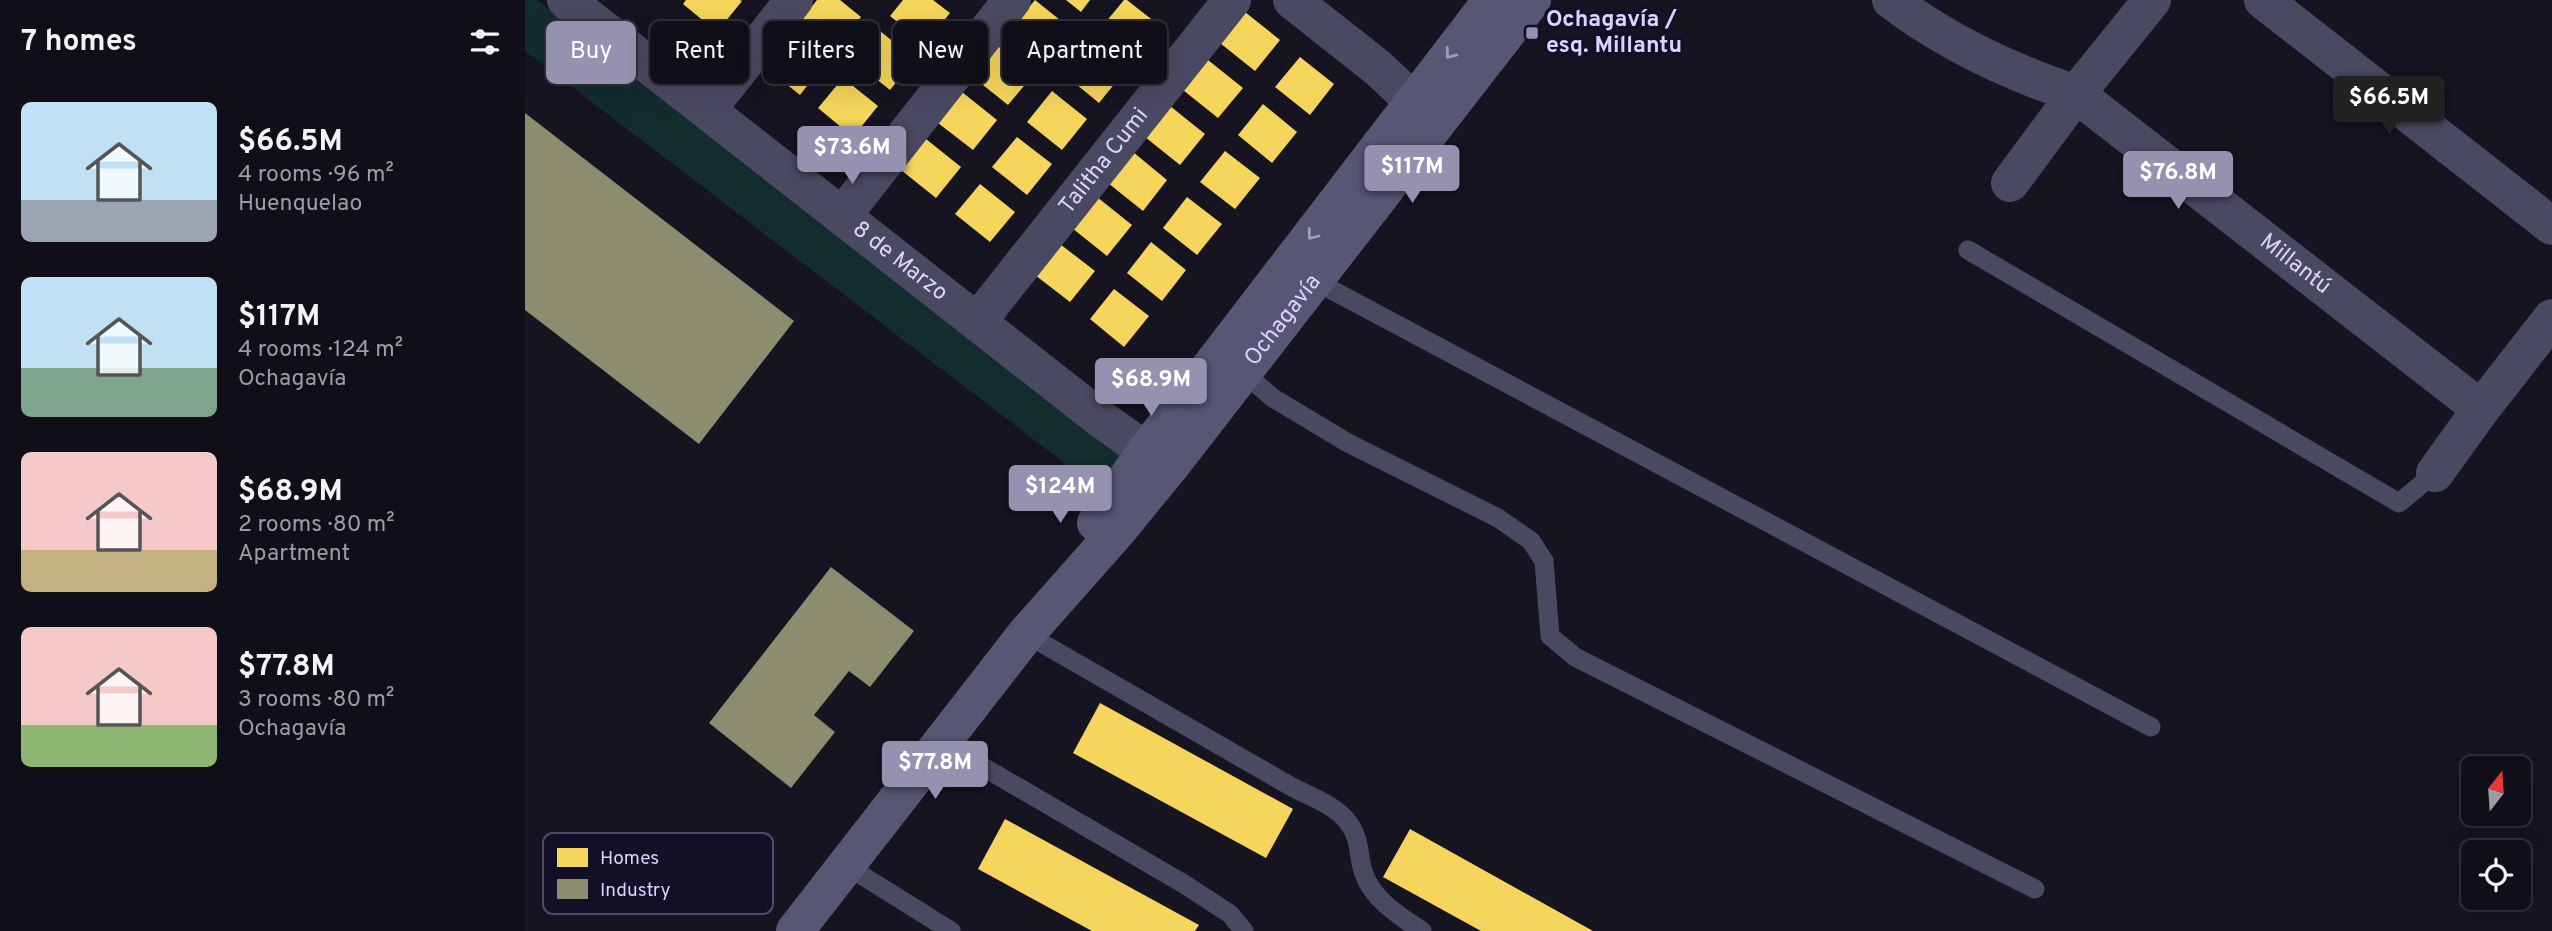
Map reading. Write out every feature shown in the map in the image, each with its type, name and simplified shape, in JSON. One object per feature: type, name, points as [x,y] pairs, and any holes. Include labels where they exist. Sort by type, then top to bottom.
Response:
[{"type":"main road","points":[[795,931],[1026,634],[1123,482],[1158,458],[1426,112],[1492,0]]},
{"type":"main road","name":"Ochagavía","points":[[1158,458],[1244,373],[1315,281],[1426,112],[1532,0]]},
{"type":"street","name":"8 de Marzo","points":[[566,0],[1101,419],[1158,458]]},
{"type":"street","points":[[706,110],[794,0]]},
{"type":"street","points":[[842,216],[1012,0]]},
{"type":"street","name":"Talitha Cumi","points":[[977,322],[1232,0]]},
{"type":"street","points":[[1292,0],[1378,68],[1426,112]]},
{"type":"street","name":"Millantú","points":[[1891,0],[1957,43],[1993,62],[2030,79],[2076,94],[2481,409]]},
{"type":"street","points":[[2010,183],[2076,94],[2152,0]]},
{"type":"street","points":[[2263,0],[2552,226]]},
{"type":"street","points":[[2435,473],[2552,318]]},
{"type":"lane","points":[[1968,250],[2399,503],[2435,473]]},
{"type":"lane","points":[[1315,281],[2151,727]]},
{"type":"lane","points":[[1244,373],[1273,398],[1348,443],[1498,518],[1531,541],[1544,561],[1550,636],[1575,657],[2035,889]]},
{"type":"lane","points":[[1026,634],[1330,806],[1348,822],[1359,842],[1364,875],[1387,908],[1422,931]]},
{"type":"lane","points":[[942,743],[1184,884],[1230,914],[1244,931]]},
{"type":"lane","points":[[846,866],[951,931]]},
{"type":"green space","points":[[525,0],[537,0],[564,21],[546,21],[546,67],[525,51]]},
{"type":"green space","points":[[636,76],[1129,455],[1101,491],[568,84],[636,84]]},
{"type":"building: Homes","points":[[686,0],[742,1],[726,21],[704,21],[683,4]]},
{"type":"building: Homes","points":[[817,0],[840,0],[861,17],[858,21],[801,20]]},
{"type":"building: Homes","points":[[903,0],[933,0],[950,13],[944,21],[896,21],[890,16]]},
{"type":"building: Homes","points":[[1035,0],[1061,21],[1018,21]]},
{"type":"building: Homes","points":[[1066,0],[1090,0],[1081,12]]},
{"type":"building: Homes","points":[[1124,0],[1127,0],[1154,21],[1107,21]]},
{"type":"building: Homes","points":[[1245,12],[1280,40],[1255,71],[1220,43]]},
{"type":"building: Homes","points":[[879,32],[893,41],[895,84],[890,90],[879,81]]},
{"type":"building: Homes","points":[[998,46],[1002,49],[1002,84],[1026,84],[1008,105],[982,84],[988,84],[988,58]]},
{"type":"building: Homes","points":[[1300,57],[1334,84],[1310,115],[1275,87]]},
{"type":"building: Homes","points":[[1208,60],[1243,88],[1218,118],[1183,90]]},
{"type":"building: Homes","points":[[786,84],[809,84],[800,95]]},
{"type":"building: Homes","points":[[838,84],[850,84],[878,106],[853,137],[818,108]]},
{"type":"building: Homes","points":[[1076,84],[1114,84],[1099,103]]},
{"type":"building: Homes","points":[[1052,91],[1087,119],[1062,150],[1027,122]]},
{"type":"building: Homes","points":[[962,92],[997,120],[973,150],[938,123]]},
{"type":"building: Homes","points":[[1263,104],[1297,132],[1272,163],[1238,135]]},
{"type":"building: Homes","points":[[1170,106],[1205,134],[1180,165],[1145,137]]},
{"type":"building: Homes","points":[[1017,137],[1052,164],[1027,195],[992,167]]},
{"type":"building: Homes","points":[[926,139],[961,167],[936,198],[901,170]]},
{"type":"building: Homes","points":[[1225,151],[1260,178],[1235,209],[1200,182]]},
{"type":"building: Homes","points":[[1133,152],[1167,180],[1143,211],[1108,183]]},
{"type":"building: Homes","points":[[980,184],[1015,212],[990,242],[955,214]]},
{"type":"building: Homes","points":[[1097,197],[1132,225],[1107,256],[1072,228]]},
{"type":"building: Homes","points":[[1187,197],[1222,224],[1197,255],[1163,228]]},
{"type":"building: Homes","points":[[1151,242],[1186,270],[1162,301],[1127,273]]},
{"type":"building: Homes","points":[[1060,244],[1095,271],[1070,302],[1035,275]]},
{"type":"building: Homes","points":[[1114,289],[1149,316],[1124,347],[1090,319]]},
{"type":"building: Homes","points":[[1100,703],[1293,809],[1266,858],[1073,753]]},
{"type":"building: Homes","points":[[1005,819],[1199,925],[1195,931],[1092,931],[978,869]]},
{"type":"building: Homes","points":[[1410,829],[1593,931],[1481,931],[1383,877]]},
{"type":"building: Industry","points":[[525,113],[794,321],[699,444],[525,310]]},
{"type":"building: Industry","points":[[831,567],[914,631],[870,687],[849,671],[814,715],[835,732],[791,788],[709,723]]},
{"type":"place","name":"Ochagavía / esq. Millantu","points":[[1532,33]]}]
